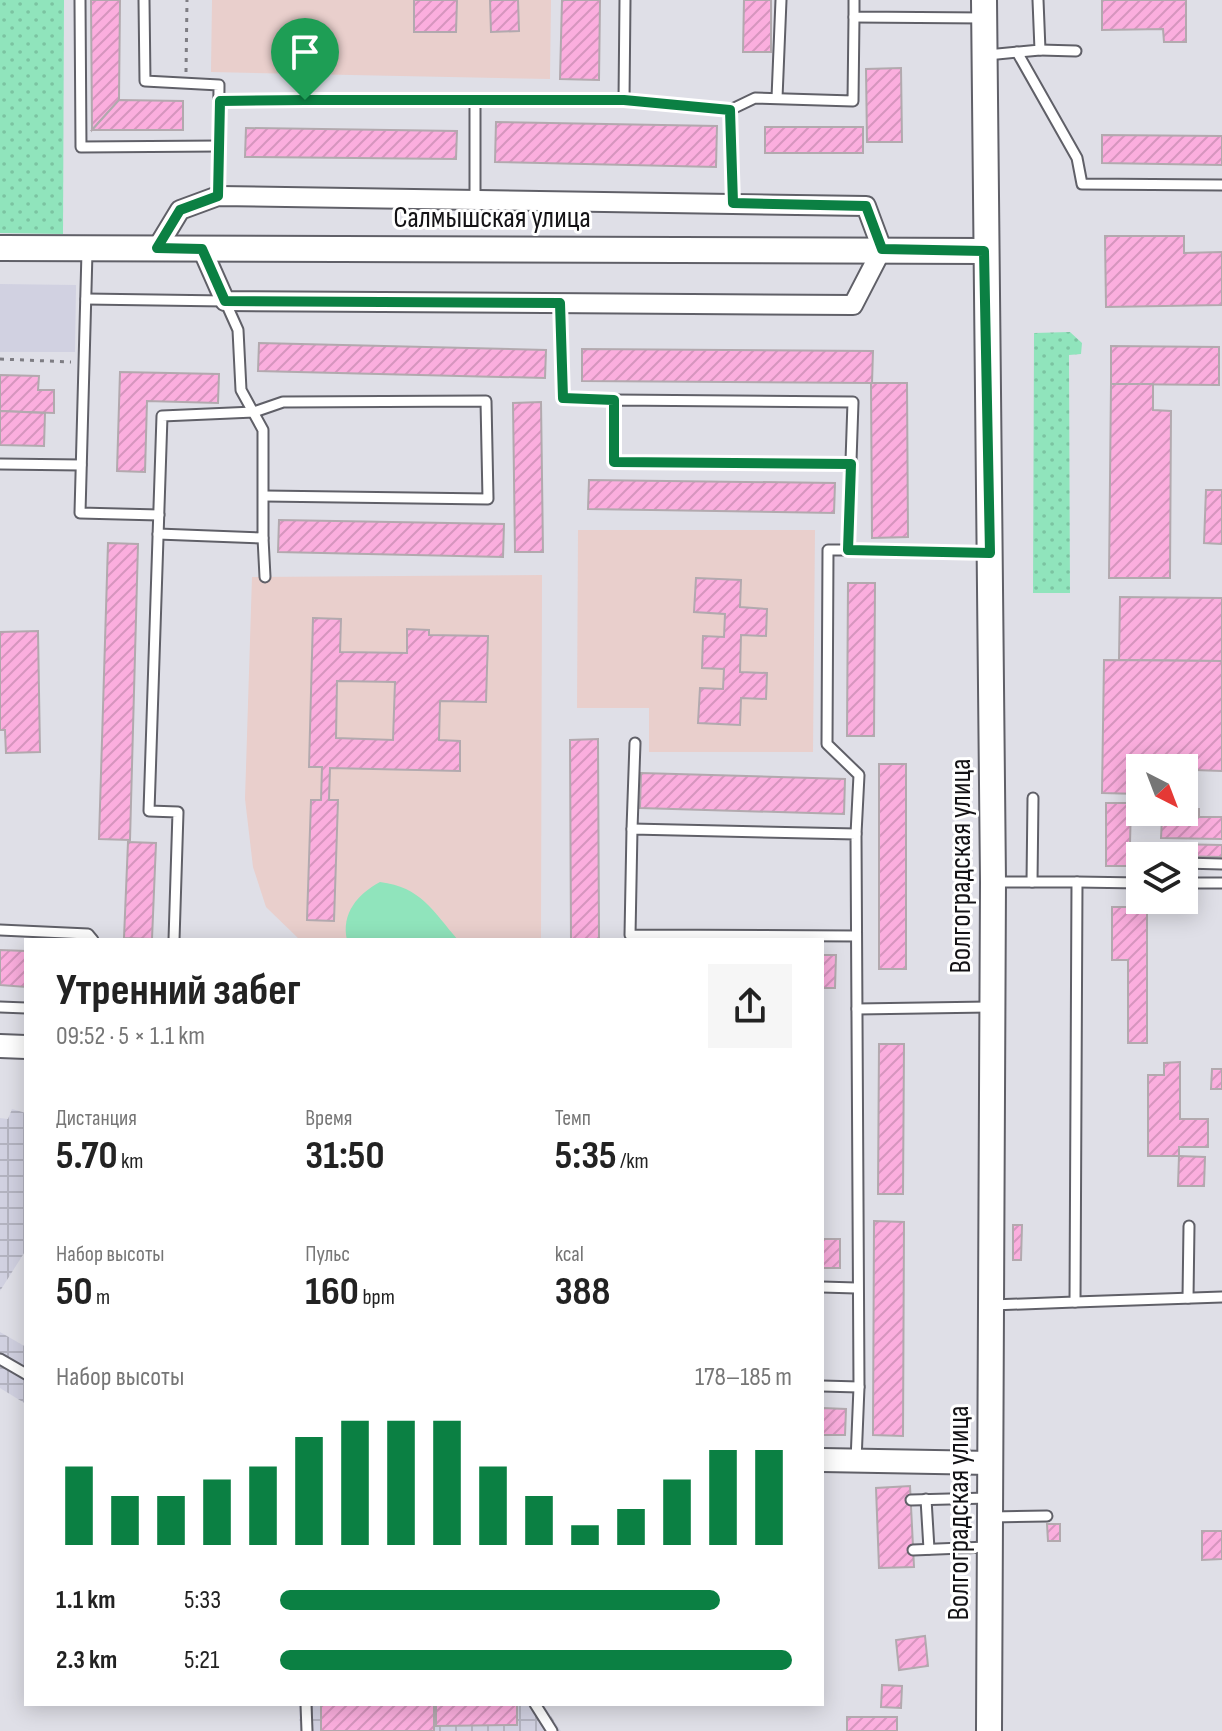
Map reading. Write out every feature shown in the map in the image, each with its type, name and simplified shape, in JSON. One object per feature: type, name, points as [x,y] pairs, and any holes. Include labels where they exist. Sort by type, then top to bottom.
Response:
[{"type":"main road","name":"Волгоградская улица","points":[[984,9],[984,251],[993,882],[988,1306],[991,1463],[989,1731]]},
{"type":"main road","name":"Салмышская улица","points":[[0,248],[984,251]]},
{"type":"street","points":[[157,248],[180,210],[218,196],[866,206],[882,249],[853,305],[225,301],[202,249]]},
{"type":"street","points":[[0,1046],[24,1047]]},
{"type":"street","points":[[824,1460],[991,1463]]},
{"type":"lane","points":[[80,0],[81,147],[220,146]]},
{"type":"lane","points":[[144,0],[145,81],[219,85],[218,196]]},
{"type":"lane","points":[[624,100],[625,0]]},
{"type":"lane","points":[[777,98],[781,0]]},
{"type":"lane","points":[[220,101],[624,100],[730,110],[755,98],[853,101],[854,0]]},
{"type":"lane","points":[[1038,0],[1040,50]]},
{"type":"lane","points":[[854,17],[984,9]]},
{"type":"lane","points":[[984,55],[1040,50],[1076,51]]},
{"type":"lane","points":[[1017,52],[1077,158],[1082,184],[1222,185]]},
{"type":"lane","points":[[475,99],[475,199]]},
{"type":"lane","points":[[730,110],[733,203]]},
{"type":"lane","points":[[87,248],[80,513],[159,515]]},
{"type":"lane","points":[[86,299],[225,301],[238,330],[241,390],[263,430],[265,577]]},
{"type":"lane","points":[[848,550],[851,464],[853,402],[614,400],[614,462],[851,464]]},
{"type":"lane","points":[[174,938],[178,812],[149,811],[162,416],[254,412],[283,402],[486,401],[488,499],[265,496]]},
{"type":"lane","points":[[0,464],[81,465]]},
{"type":"lane","points":[[158,534],[263,538]]},
{"type":"lane","points":[[856,1461],[859,1387],[856,1288],[856,834],[859,775],[827,744],[828,550],[990,553]]},
{"type":"lane","points":[[635,743],[630,935],[856,936]]},
{"type":"lane","points":[[1032,882],[1033,798]]},
{"type":"lane","points":[[632,829],[856,834]]},
{"type":"lane","points":[[1198,863],[1222,864]]},
{"type":"lane","points":[[993,882],[1126,883]]},
{"type":"lane","points":[[1075,1302],[1077,882]]},
{"type":"lane","points":[[1198,883],[1222,883]]},
{"type":"lane","points":[[0,930],[88,934],[91,938]]},
{"type":"lane","points":[[0,1007],[24,1008]]},
{"type":"lane","points":[[857,1009],[993,1007]]},
{"type":"lane","points":[[1188,1298],[1189,1226]]},
{"type":"lane","points":[[824,1287],[856,1288]]},
{"type":"lane","points":[[988,1306],[1222,1297]]},
{"type":"lane","points":[[0,1359],[24,1373]]},
{"type":"lane","points":[[824,1386],[859,1387]]},
{"type":"lane","points":[[926,1499],[929,1549]]},
{"type":"lane","points":[[911,1500],[926,1499],[1047,1516]]},
{"type":"lane","points":[[913,1550],[991,1546]]},
{"type":"lane","points":[[306,1706],[307,1731]]},
{"type":"lane","points":[[536,1706],[552,1731]]},
{"type":"path","points":[[186,83],[187,0]]},
{"type":"path","points":[[560,303],[563,398],[614,400]]},
{"type":"path","points":[[0,359],[83,363]]},
{"type":"shaded area","points":[[212,0],[551,0],[550,79],[211,72]]},
{"type":"shaded area","points":[[0,284],[76,285],[75,352],[0,352]]},
{"type":"shaded area","points":[[578,530],[815,530],[813,752],[649,752],[649,708],[577,708]]},
{"type":"shaded area","points":[[542,575],[541,938],[298,938],[266,907],[253,867],[245,799],[252,577]]},
{"type":"shaded area","points":[[12,1109],[24,1112],[24,1253],[0,1291],[0,1118],[8,1119]]},
{"type":"shaded area","points":[[0,1332],[24,1346],[24,1403],[0,1388]]},
{"type":"shaded area","points":[[299,1706],[544,1706],[561,1731],[300,1731]]},
{"type":"green space","points":[[0,0],[64,0],[63,234],[0,233]]},
{"type":"green space","points":[[1070,332],[1082,343],[1081,354],[1069,355],[1070,593],[1033,593],[1034,333]]},
{"type":"green space","points":[[380,882],[406,889],[425,902],[456,938],[347,938],[349,913],[365,892]]},
{"type":"building","points":[[91,0],[120,0],[119,100],[92,130]]},
{"type":"building","points":[[414,0],[457,0],[456,32],[414,32]]},
{"type":"building","points":[[490,0],[518,0],[519,31],[491,32]]},
{"type":"building","points":[[562,0],[600,0],[599,80],[560,79]]},
{"type":"building","points":[[744,0],[771,0],[771,52],[743,52]]},
{"type":"building","points":[[1102,0],[1186,0],[1186,42],[1164,42],[1163,29],[1102,30]]},
{"type":"building","points":[[901,68],[902,142],[867,142],[866,69]]},
{"type":"building","points":[[119,100],[183,101],[183,130],[92,130]]},
{"type":"building","points":[[496,122],[717,126],[716,167],[495,162]]},
{"type":"building","points":[[765,127],[863,127],[863,153],[765,153]]},
{"type":"building","points":[[246,128],[457,131],[456,159],[245,157]]},
{"type":"building","points":[[1102,135],[1222,136],[1222,165],[1102,163]]},
{"type":"building","points":[[1105,236],[1184,236],[1184,253],[1222,252],[1222,305],[1106,307]]},
{"type":"building","points":[[259,343],[546,350],[545,378],[258,371]]},
{"type":"building","points":[[1111,346],[1219,347],[1219,385],[1111,384]]},
{"type":"building","points":[[582,349],[873,351],[872,383],[582,381]]},
{"type":"building","points":[[120,372],[219,374],[218,403],[147,401],[145,472],[117,471]]},
{"type":"building","points":[[0,375],[39,376],[38,390],[54,390],[54,413],[0,411]]},
{"type":"building","points":[[871,383],[907,383],[908,537],[872,538]]},
{"type":"building","points":[[1111,384],[1153,384],[1153,410],[1171,411],[1170,578],[1109,578]]},
{"type":"building","points":[[541,402],[543,552],[515,552],[513,403]]},
{"type":"building","points":[[0,411],[45,413],[44,446],[0,445]]},
{"type":"building","points":[[589,480],[835,483],[834,513],[588,509]]},
{"type":"building","points":[[1206,490],[1222,490],[1222,544],[1204,543]]},
{"type":"building","points":[[279,520],[504,524],[503,557],[278,552]]},
{"type":"building","points":[[108,543],[138,544],[130,840],[99,839]]},
{"type":"building","points":[[696,578],[741,580],[740,607],[767,609],[766,636],[741,635],[740,672],[767,673],[766,699],[741,698],[740,725],[698,723],[700,688],[723,689],[724,669],[702,668],[703,636],[724,637],[725,614],[694,612]]},
{"type":"building","points":[[848,583],[875,583],[874,736],[847,736]]},
{"type":"building","points":[[1120,597],[1222,598],[1222,661],[1119,660]]},
{"type":"building","points":[[313,618],[341,619],[340,652],[407,653],[407,629],[429,630],[429,635],[488,636],[486,702],[440,701],[439,740],[460,741],[460,771],[330,768],[329,800],[338,800],[334,921],[307,920],[311,800],[321,800],[322,767],[309,767]],"holes":[[[337,681],[395,682],[393,740],[336,738]]]},
{"type":"building","points":[[38,631],[40,752],[6,753],[5,730],[0,730],[0,632]]},
{"type":"building","points":[[1104,660],[1222,661],[1222,771],[1198,770],[1198,754],[1126,754],[1126,794],[1102,793]]},
{"type":"building","points":[[598,739],[599,938],[571,938],[570,740]]},
{"type":"building","points":[[879,764],[906,764],[906,969],[879,969]]},
{"type":"building","points":[[641,773],[845,779],[844,814],[640,808]]},
{"type":"building","points":[[1106,803],[1126,803],[1126,826],[1130,826],[1130,842],[1126,842],[1126,866],[1106,866]]},
{"type":"building","points":[[1198,809],[1199,817],[1222,817],[1222,839],[1161,838],[1162,826],[1198,826]]},
{"type":"building","points":[[128,842],[156,843],[152,938],[124,938]]},
{"type":"building","points":[[1198,845],[1222,845],[1222,857],[1198,857]]},
{"type":"building","points":[[1112,907],[1126,907],[1126,914],[1147,914],[1147,1043],[1128,1043],[1128,960],[1112,960]]},
{"type":"building","points":[[0,950],[24,951],[24,987],[0,985]]},
{"type":"building","points":[[824,955],[836,955],[835,988],[824,988]]},
{"type":"building","points":[[879,1044],[904,1044],[903,1194],[878,1194]]},
{"type":"building","points":[[1180,1062],[1180,1119],[1208,1119],[1208,1147],[1179,1147],[1179,1156],[1148,1156],[1148,1075],[1164,1075],[1164,1063]]},
{"type":"building","points":[[1212,1069],[1222,1069],[1222,1089],[1211,1089]]},
{"type":"building","points":[[1179,1156],[1205,1157],[1204,1186],[1178,1186]]},
{"type":"building","points":[[874,1221],[904,1222],[903,1436],[873,1435]]},
{"type":"building","points":[[1013,1225],[1022,1225],[1021,1260],[1013,1260]]},
{"type":"building","points":[[824,1239],[840,1239],[840,1268],[824,1268]]},
{"type":"building","points":[[824,1408],[846,1409],[845,1435],[824,1435]]},
{"type":"building","points":[[910,1486],[914,1567],[879,1568],[876,1488]]},
{"type":"building","points":[[1047,1524],[1060,1524],[1060,1541],[1048,1541]]},
{"type":"building","points":[[1202,1531],[1222,1531],[1222,1559],[1202,1560]]},
{"type":"building","points":[[925,1636],[928,1666],[899,1670],[896,1640]]},
{"type":"building","points":[[882,1685],[902,1686],[901,1708],[881,1707]]},
{"type":"building","points":[[321,1706],[434,1706],[434,1731],[321,1731]]},
{"type":"building","points":[[436,1706],[517,1706],[517,1725],[436,1726]]},
{"type":"building","points":[[847,1717],[897,1717],[897,1731],[847,1731]]},
{"type":"route","points":[[305,100],[624,100],[730,110],[733,203],[866,206],[882,249],[984,251],[990,553],[848,550],[851,464],[614,462],[614,400],[563,398],[560,303],[225,301],[202,249],[157,248],[180,210],[218,196],[220,101],[305,100]]}]
